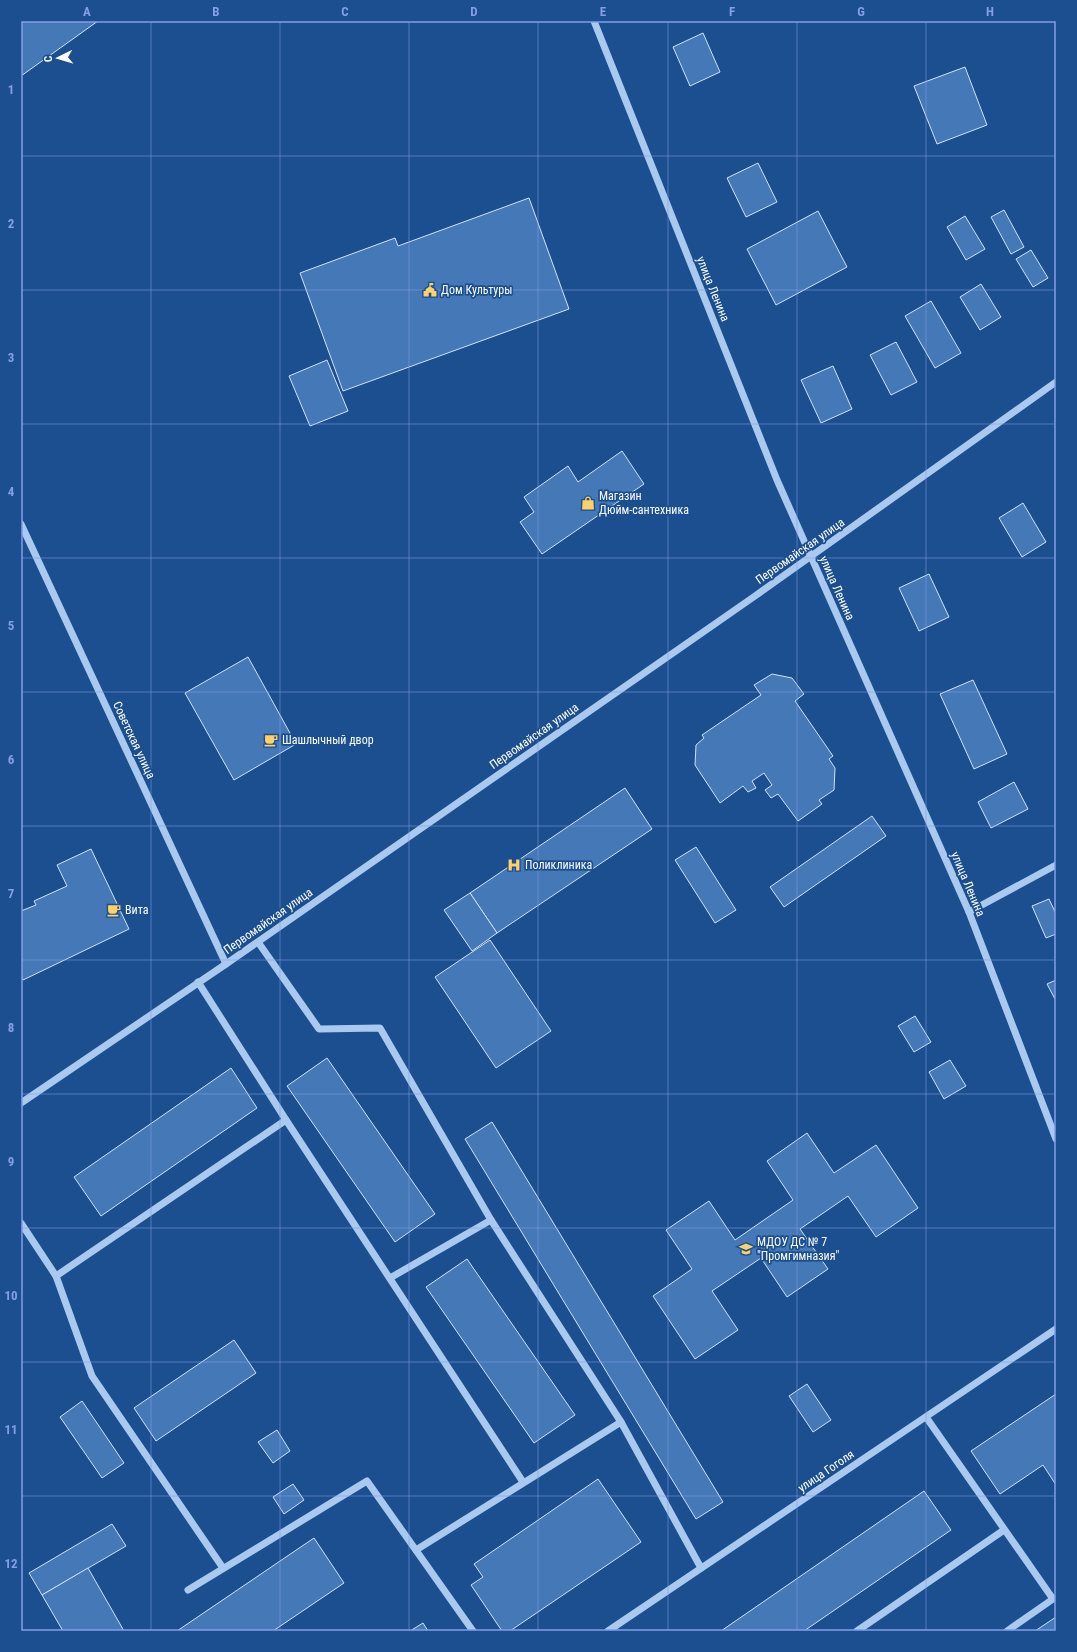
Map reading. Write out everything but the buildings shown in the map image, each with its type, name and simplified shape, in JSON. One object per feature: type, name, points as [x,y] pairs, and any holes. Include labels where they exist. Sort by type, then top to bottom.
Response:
[{"type":"street","name":"улица Ленина","points":[[594,21],[774,473],[969,912],[1056,1139]]},
{"type":"street","name":"Первомайская улица","points":[[21,1103],[258,942],[811,556],[1056,382]]},
{"type":"street","name":"Советская улица","points":[[21,524],[226,964]]},
{"type":"street","points":[[969,912],[1056,865]]},
{"type":"street","points":[[258,942],[319,1029],[380,1028],[491,1220],[621,1422],[701,1568]]},
{"type":"street","points":[[198,982],[286,1120],[524,1482]]},
{"type":"street","points":[[56,1276],[286,1120]]},
{"type":"street","points":[[390,1278],[491,1220]]},
{"type":"street","points":[[21,1223],[56,1276],[92,1376],[223,1568]]},
{"type":"street","name":"улица Гоголя","points":[[608,1631],[1056,1329]]},
{"type":"street","points":[[926,1417],[1053,1599],[1007,1631]]},
{"type":"street","points":[[416,1550],[621,1422]]},
{"type":"street","points":[[188,1590],[367,1481],[473,1631]]},
{"type":"street","points":[[857,1631],[1004,1530]]},
{"type":"place","name":"Дом Культуры","points":[[430,290]]},
{"type":"place","name":"Магазин Дюйм-сантехника","points":[[588,503]]},
{"type":"place","name":"Шашлычный двор","points":[[271,740]]},
{"type":"place","name":"Поликлиника","points":[[514,865]]},
{"type":"place","name":"Вита","points":[[114,910]]},
{"type":"place","name":"МДОУ ДС № 7 \"Промгимназия\"","points":[[746,1249]]}]
